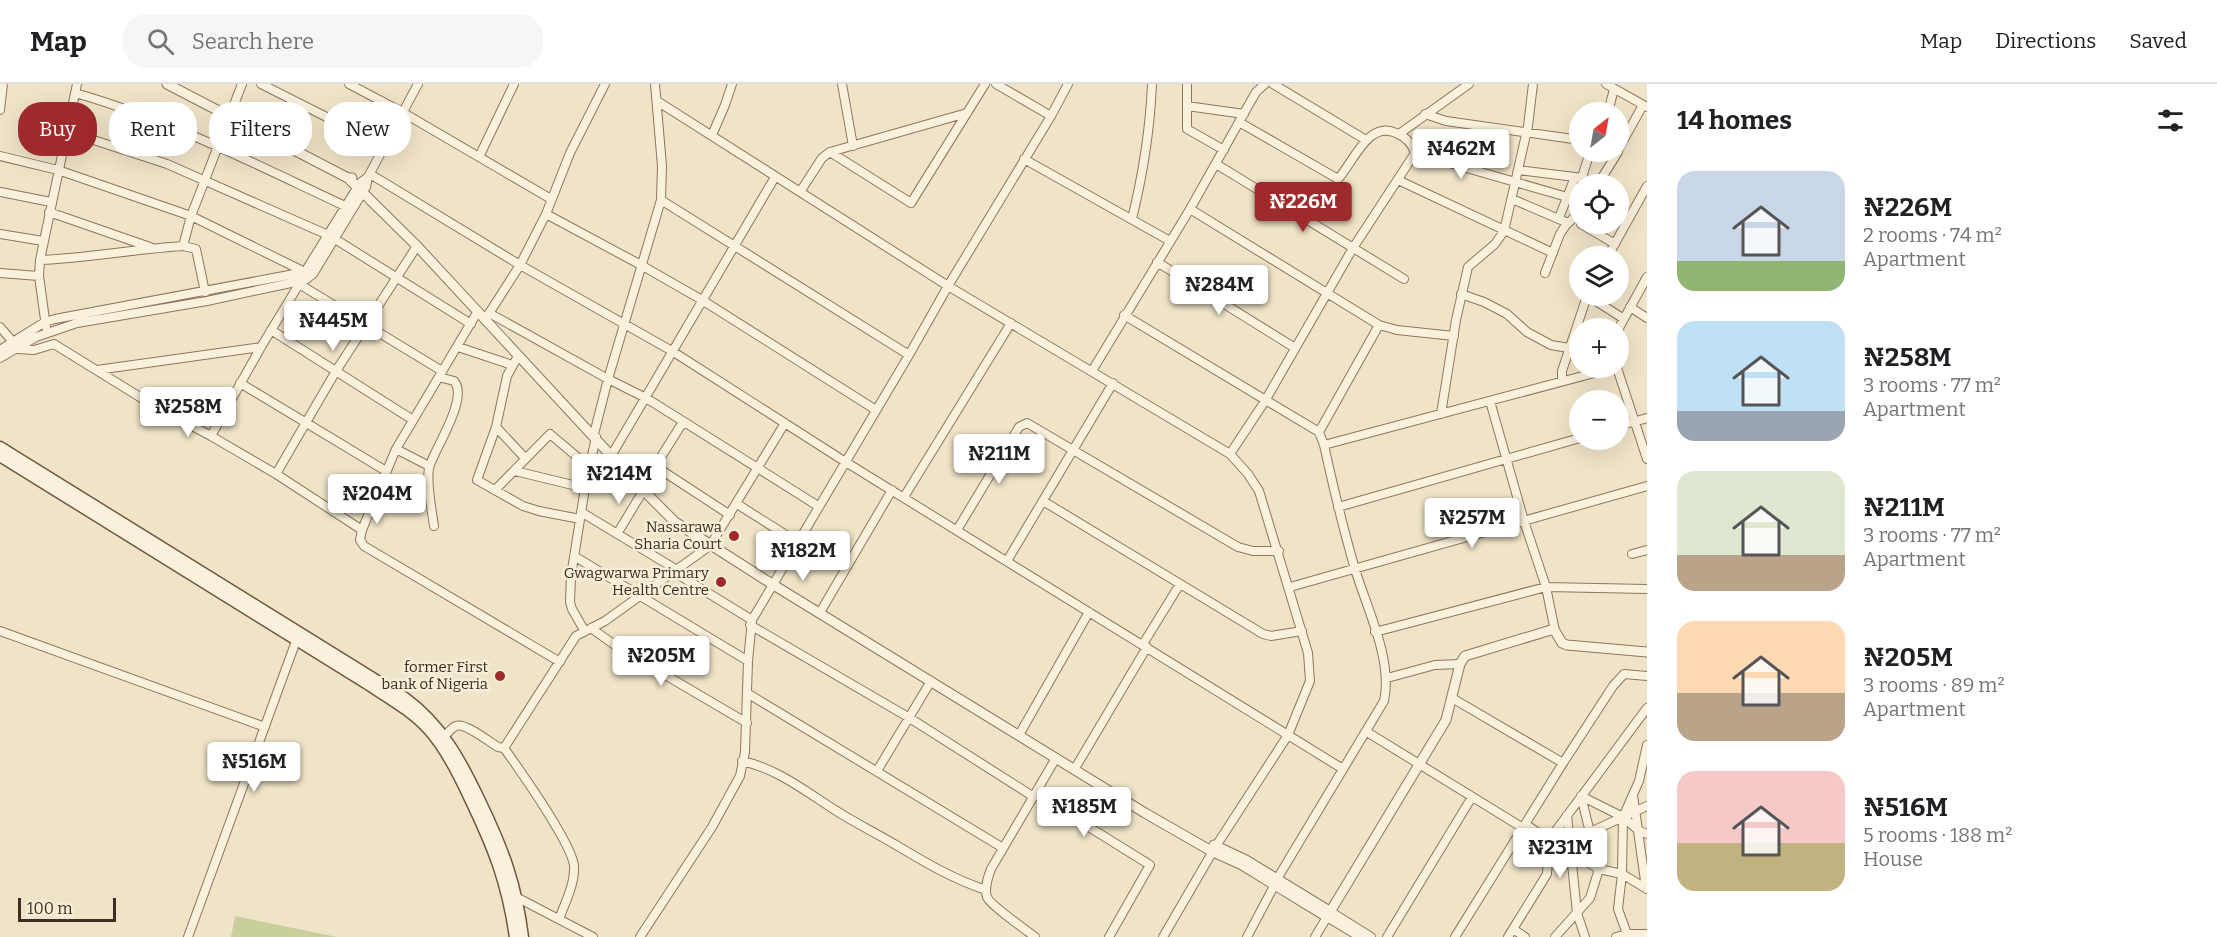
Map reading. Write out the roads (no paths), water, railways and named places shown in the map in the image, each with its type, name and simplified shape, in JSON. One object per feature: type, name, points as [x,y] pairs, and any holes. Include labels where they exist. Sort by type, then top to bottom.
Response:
[{"type":"main road","points":[[0,447],[405,698],[430,719],[490,842],[507,892],[515,937]]},
{"type":"main road","points":[[0,456],[397,704],[442,740],[466,772],[499,840],[518,898],[524,937]]},
{"type":"street","points":[[0,110],[3,84]]},
{"type":"street","points":[[73,102],[77,84]]},
{"type":"street","points":[[167,84],[209,105]]},
{"type":"street","points":[[235,102],[242,84]]},
{"type":"street","points":[[261,84],[324,116]]},
{"type":"street","points":[[349,84],[383,102]]},
{"type":"street","points":[[408,102],[418,84]]},
{"type":"street","points":[[479,157],[514,84]]},
{"type":"street","points":[[488,315],[520,265],[546,214],[570,153],[605,84]]},
{"type":"street","points":[[655,84],[662,166],[661,200],[608,379],[595,434],[580,515],[570,602],[588,629],[747,723]]},
{"type":"street","points":[[712,135],[732,84]]},
{"type":"street","points":[[842,84],[853,146]]},
{"type":"street","points":[[830,152],[911,203],[985,84]]},
{"type":"street","points":[[996,84],[1051,116]]},
{"type":"street","points":[[640,937],[727,803],[740,776],[747,723],[751,622],[1068,84]]},
{"type":"street","points":[[1132,219],[1149,133],[1152,84]]},
{"type":"street","points":[[1187,84],[1187,129],[1224,150]]},
{"type":"street","points":[[1092,370],[1190,209],[1258,89],[1265,84]]},
{"type":"street","points":[[1273,84],[1366,140]]},
{"type":"street","points":[[1400,134],[1469,84]]},
{"type":"street","points":[[1441,414],[1461,294],[1468,267],[1495,244],[1504,231],[1516,183],[1533,84]]},
{"type":"street","points":[[1606,84],[1645,107],[1629,133]]},
{"type":"street","points":[[1611,102],[1614,89]]},
{"type":"street","points":[[75,93],[116,105],[209,142]]},
{"type":"street","points":[[657,100],[948,286],[1230,454],[1248,474],[1259,491],[1308,653],[1310,681],[1288,735],[1215,849],[1163,937]]},
{"type":"street","points":[[1187,106],[1244,114]]},
{"type":"street","points":[[800,192],[822,158],[830,152],[967,113]]},
{"type":"street","points":[[1425,114],[1446,120],[1569,139]]},
{"type":"street","points":[[411,117],[551,199]]},
{"type":"street","points":[[1239,123],[1338,179],[1366,140],[1381,131],[1390,130],[1408,140],[1414,153],[1567,197]]},
{"type":"street","points":[[97,140],[132,151],[205,180],[332,237],[471,324]]},
{"type":"street","points":[[1230,454],[1265,401],[1353,248],[1414,153]]},
{"type":"street","points":[[0,156],[58,170],[191,216],[305,272]]},
{"type":"street","points":[[48,333],[39,276],[40,260],[61,156]]},
{"type":"street","points":[[183,246],[191,216],[214,156]]},
{"type":"street","points":[[239,156],[345,206]]},
{"type":"street","points":[[306,156],[348,178],[364,183],[520,265],[672,351],[844,461],[1343,770]]},
{"type":"street","points":[[0,350],[77,323],[207,301],[300,282],[313,274],[332,237],[380,156]]},
{"type":"street","points":[[1024,159],[1170,241]]},
{"type":"street","points":[[1216,164],[1404,279]]},
{"type":"street","points":[[1518,170],[1569,178]]},
{"type":"street","points":[[614,451],[775,177]]},
{"type":"street","points":[[1398,180],[1553,253]]},
{"type":"street","points":[[0,358],[45,322],[305,272],[332,237],[345,206],[364,183]]},
{"type":"street","points":[[364,183],[417,246],[478,311],[646,398],[818,506]]},
{"type":"street","points":[[364,183],[488,315],[644,488]]},
{"type":"street","points":[[1597,234],[1615,244],[1647,186]]},
{"type":"street","points":[[0,192],[51,202]]},
{"type":"street","points":[[1559,218],[1569,195]]},
{"type":"street","points":[[1512,199],[1569,220]]},
{"type":"street","points":[[661,200],[909,355]]},
{"type":"street","points":[[1190,209],[1379,325],[1397,330],[1454,336]]},
{"type":"street","points":[[49,212],[152,248]]},
{"type":"street","points":[[546,214],[702,300],[876,410]]},
{"type":"street","points":[[1545,273],[1560,234],[1569,227]]},
{"type":"street","points":[[0,234],[43,241]]},
{"type":"street","points":[[40,260],[80,258],[183,246],[196,249],[205,292]]},
{"type":"street","points":[[276,474],[336,370],[417,246]]},
{"type":"street","points":[[1157,262],[1295,348]]},
{"type":"street","points":[[0,273],[39,276]]},
{"type":"street","points":[[1624,318],[1647,277]]},
{"type":"street","points":[[300,282],[454,381],[458,389],[455,410],[429,466],[434,526]]},
{"type":"street","points":[[211,436],[300,282]]},
{"type":"street","points":[[1461,294],[1484,302],[1507,314],[1527,332],[1551,345],[1569,348],[1562,371],[1562,381]]},
{"type":"street","points":[[1603,306],[1622,318]]},
{"type":"street","points":[[1630,307],[1647,318]]},
{"type":"street","points":[[478,311],[396,449],[362,530],[360,540],[364,546],[560,662]]},
{"type":"street","points":[[488,315],[518,356],[614,451],[667,516],[931,681],[1077,765],[1234,861],[1276,881],[1371,937]]},
{"type":"street","points":[[1124,315],[1318,432],[1324,445],[1338,507],[1376,632],[1387,678],[1384,701],[1276,881],[1247,937]]},
{"type":"street","points":[[904,497],[1011,323]]},
{"type":"street","points":[[1318,432],[1379,325]]},
{"type":"street","points":[[0,327],[15,345],[34,350],[54,345],[156,408],[211,436],[276,474],[362,530]]},
{"type":"street","points":[[271,330],[413,420]]},
{"type":"street","points":[[97,370],[261,347]]},
{"type":"street","points":[[458,347],[512,365]]},
{"type":"street","points":[[518,356],[507,376],[496,427],[476,478],[478,481],[523,506],[539,511],[580,515],[616,534],[751,622],[1150,865],[1108,937]]},
{"type":"street","points":[[1324,445],[1574,378]]},
{"type":"street","points":[[1619,378],[1647,459]]},
{"type":"street","points":[[240,383],[386,471]]},
{"type":"street","points":[[1007,561],[1113,383]]},
{"type":"street","points":[[1490,400],[1524,521],[1546,587],[1555,631],[1562,643],[1647,652]]},
{"type":"street","points":[[1629,423],[1647,418]]},
{"type":"street","points":[[616,534],[644,488],[654,466],[683,422]]},
{"type":"street","points":[[504,748],[560,662],[570,642],[641,597],[712,543],[785,423]]},
{"type":"street","points":[[957,530],[1022,425],[1027,423],[1238,547],[1252,551],[1279,551]]},
{"type":"street","points":[[496,427],[525,458]]},
{"type":"street","points":[[496,489],[549,434],[589,467]]},
{"type":"street","points":[[1338,507],[1569,441]]},
{"type":"street","points":[[396,449],[429,466]]},
{"type":"street","points":[[654,466],[730,515]]},
{"type":"street","points":[[514,471],[585,488]]},
{"type":"street","points":[[1290,588],[1647,486]]},
{"type":"street","points":[[822,609],[892,490]]},
{"type":"street","points":[[1043,501],[1263,634],[1271,636],[1302,631]]},
{"type":"street","points":[[736,504],[797,542]]},
{"type":"street","points":[[1632,554],[1647,550]]},
{"type":"street","points":[[574,556],[748,661]]},
{"type":"street","points":[[773,582],[822,609],[1021,733],[1056,758],[1215,849]]},
{"type":"street","points":[[1077,765],[1180,584]]},
{"type":"street","points":[[1376,632],[1546,587],[1647,589]]},
{"type":"street","points":[[1021,733],[1089,612]]},
{"type":"street","points":[[1315,937],[1446,720],[1460,664],[1467,655],[1551,630],[1555,631]]},
{"type":"street","points":[[0,631],[265,727]]},
{"type":"street","points":[[188,937],[296,640]]},
{"type":"street","points":[[1387,678],[1436,665],[1460,664]]},
{"type":"street","points":[[1455,937],[1563,763],[1621,677],[1629,673],[1647,676]]},
{"type":"street","points":[[877,771],[931,681]]},
{"type":"street","points":[[747,693],[1003,848]]},
{"type":"street","points":[[1452,698],[1563,763]]},
{"type":"street","points":[[1508,937],[1547,874],[1549,840],[1647,708]]},
{"type":"street","points":[[442,740],[454,727],[465,726],[498,747],[504,748],[526,778],[574,865],[573,880],[559,919]]},
{"type":"street","points":[[1367,732],[1472,797],[1599,869],[1622,874],[1646,888]]},
{"type":"street","points":[[1630,935],[1618,909],[1622,874],[1623,817],[1640,781],[1647,745]]},
{"type":"street","points":[[1035,937],[1025,934],[990,903],[986,890],[991,869],[1056,758]]},
{"type":"street","points":[[742,761],[779,773],[837,811],[933,868],[986,890]]},
{"type":"street","points":[[1633,795],[1646,888]]},
{"type":"street","points":[[1581,796],[1623,817],[1638,830],[1647,834]]},
{"type":"street","points":[[1555,937],[1590,898],[1599,869],[1581,796]]},
{"type":"street","points":[[1387,937],[1472,797]]},
{"type":"street","points":[[1549,840],[1570,839],[1647,806]]},
{"type":"street","points":[[1567,815],[1577,913],[1585,937]]},
{"type":"street","points":[[518,898],[593,937]]},
{"type":"street","points":[[1329,914],[1360,937]]},
{"type":"street","points":[[1513,929],[1524,937]]},
{"type":"street","points":[[1616,937],[1647,934]]},
{"type":"place","name":"Nassarawa Sharia Court","points":[[734,536]]},
{"type":"place","name":"Gwagwarwa Primary Health Centre","points":[[721,582]]},
{"type":"place","name":"former First bank of Nigeria","points":[[500,676]]}]
